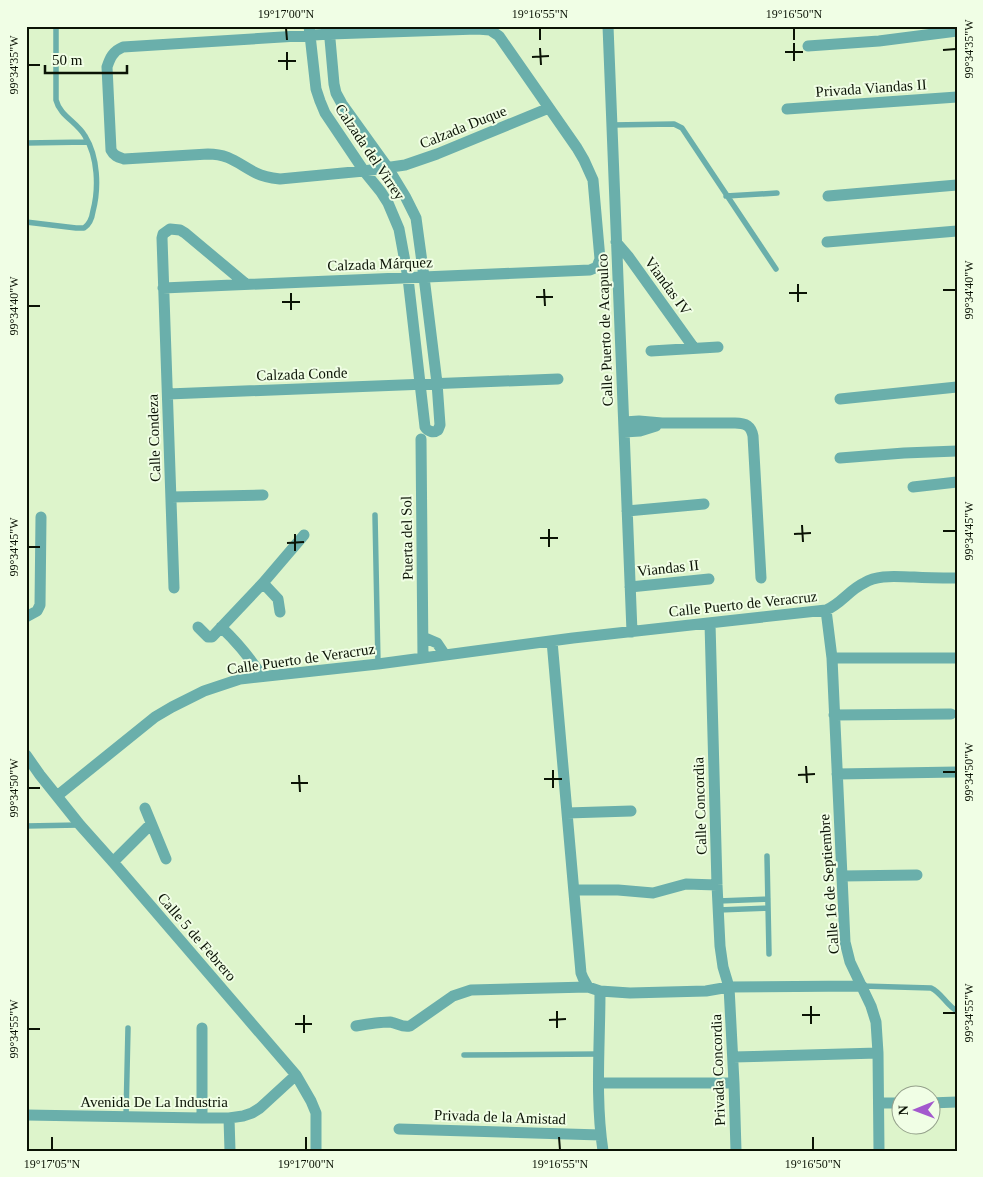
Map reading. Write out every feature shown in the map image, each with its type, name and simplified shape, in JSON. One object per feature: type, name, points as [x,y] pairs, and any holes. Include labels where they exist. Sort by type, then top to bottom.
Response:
[{"type":"street","name":"Calle Puerto de Acapulco","points":[[608,26],[632,632]]},
{"type":"street","points":[[309,31],[477,28],[490,30],[499,36],[549,108]]},
{"type":"street","name":"Calzada del Virrey","points":[[309,31],[316,89],[320,101],[364,171],[381,192],[399,230],[408,278],[425,427],[429,431],[435,432],[440,425],[437,383],[416,218],[388,168],[342,104],[336,92],[330,30]]},
{"type":"street","name":"Calzada Duque","points":[[309,31],[123,47],[118,49],[110,58],[107,67],[111,150],[114,155],[124,159],[208,154],[221,155],[229,157],[258,174],[280,179],[364,171],[388,168],[420,160],[549,108]]},
{"type":"street","points":[[808,46],[879,41],[957,31]]},
{"type":"street","name":"Privada Viandas II","points":[[787,110],[957,97]]},
{"type":"street","name":"Calzada Márquez","points":[[163,288],[586,271],[593,269],[599,264],[600,255],[593,180],[584,160],[549,108]]},
{"type":"street","points":[[828,196],[957,185]]},
{"type":"street","name":"Calle Condeza","points":[[174,588],[163,288],[163,234],[170,229],[186,233],[246,284]]},
{"type":"street","points":[[827,242],[957,231]]},
{"type":"street","name":"Viandas IV","points":[[616,242],[694,348]]},
{"type":"street","points":[[651,351],[718,347]]},
{"type":"street","name":"Calzada Conde","points":[[168,394],[558,379]]},
{"type":"street","points":[[840,399],[957,387]]},
{"type":"street","points":[[624,427],[638,421],[662,424],[735,422],[750,427],[754,436],[760,578]]},
{"type":"street","name":"Puerta del Sol","points":[[421,439],[423,658]]},
{"type":"street","points":[[840,458],[904,452],[957,450]]},
{"type":"street","points":[[912,487],[957,482]]},
{"type":"street","points":[[171,497],[263,495]]},
{"type":"street","points":[[627,511],[704,504]]},
{"type":"street","points":[[26,617],[37,610],[40,605],[41,517]]},
{"type":"street","points":[[198,627],[208,637],[212,637],[263,583],[304,535]]},
{"type":"street","name":"Calle Puerto de Veracruz","points":[[56,796],[155,717],[204,691],[240,679],[826,610],[838,604],[863,583],[874,579],[888,577],[957,578]]},
{"type":"street","name":"Viandas II","points":[[630,587],[709,579]]},
{"type":"street","points":[[263,583],[278,599],[280,612]]},
{"type":"street","name":"Calle 16 de Septiembre","points":[[826,610],[832,658],[845,942],[853,970],[874,1014],[878,1053],[879,1151]]},
{"type":"street","name":"Calle Concordia","points":[[710,623],[718,905],[721,957],[729,987]]},
{"type":"street","points":[[221,627],[237,643],[262,676]]},
{"type":"street","points":[[423,637],[437,643],[445,655]]},
{"type":"street","points":[[552,641],[581,973],[588,987]]},
{"type":"street","points":[[832,658],[957,658]]},
{"type":"street","points":[[834,715],[951,714]]},
{"type":"street","name":"Calle 5 de Febrero","points":[[26,755],[80,825],[296,1075],[316,1113],[316,1151]]},
{"type":"street","points":[[837,774],[957,772]]},
{"type":"street","points":[[145,808],[166,859]]},
{"type":"street","points":[[567,813],[631,811]]},
{"type":"street","points":[[113,862],[151,824]]},
{"type":"street","points":[[842,876],[916,875]]},
{"type":"street","points":[[574,890],[618,890],[653,893],[686,884],[717,885]]},
{"type":"street","points":[[356,1026],[393,1022],[404,1027],[410,1026],[453,996],[471,990],[588,987],[600,991],[630,993],[679,993],[706,992],[729,987],[862,986]]},
{"type":"street","name":"Privada Concordia","points":[[729,987],[736,1151]]},
{"type":"street","points":[[600,991],[599,1084],[603,1151]]},
{"type":"street","points":[[202,1028],[202,1118]]},
{"type":"street","points":[[733,1057],[878,1053]]},
{"type":"street","name":"Avenida De La Industria","points":[[26,1115],[202,1118],[244,1116],[252,1114],[296,1075]]},
{"type":"street","points":[[599,1084],[734,1083]]},
{"type":"street","points":[[940,1102],[957,1102]]},
{"type":"street","points":[[878,1103],[890,1103]]},
{"type":"street","points":[[229,1118],[230,1151]]},
{"type":"street","name":"Privada de la Amistad","points":[[399,1129],[601,1135]]},
{"type":"lane","points":[[26,222],[76,228],[87,226],[97,195],[94,160],[85,135],[57,105],[56,26]]},
{"type":"lane","points":[[612,125],[674,124],[682,128],[776,269]]},
{"type":"lane","points":[[26,143],[88,142]]},
{"type":"lane","points":[[726,196],[777,192]]},
{"type":"lane","points":[[375,515],[378,664]]},
{"type":"lane","points":[[26,826],[80,825]]},
{"type":"lane","points":[[767,856],[770,954]]},
{"type":"lane","points":[[718,905],[768,899]]},
{"type":"lane","points":[[718,905],[768,908]]},
{"type":"lane","points":[[862,986],[931,988],[937,991],[957,1011]]},
{"type":"lane","points":[[126,1117],[128,1028]]},
{"type":"lane","points":[[464,1056],[599,1054]]}]
